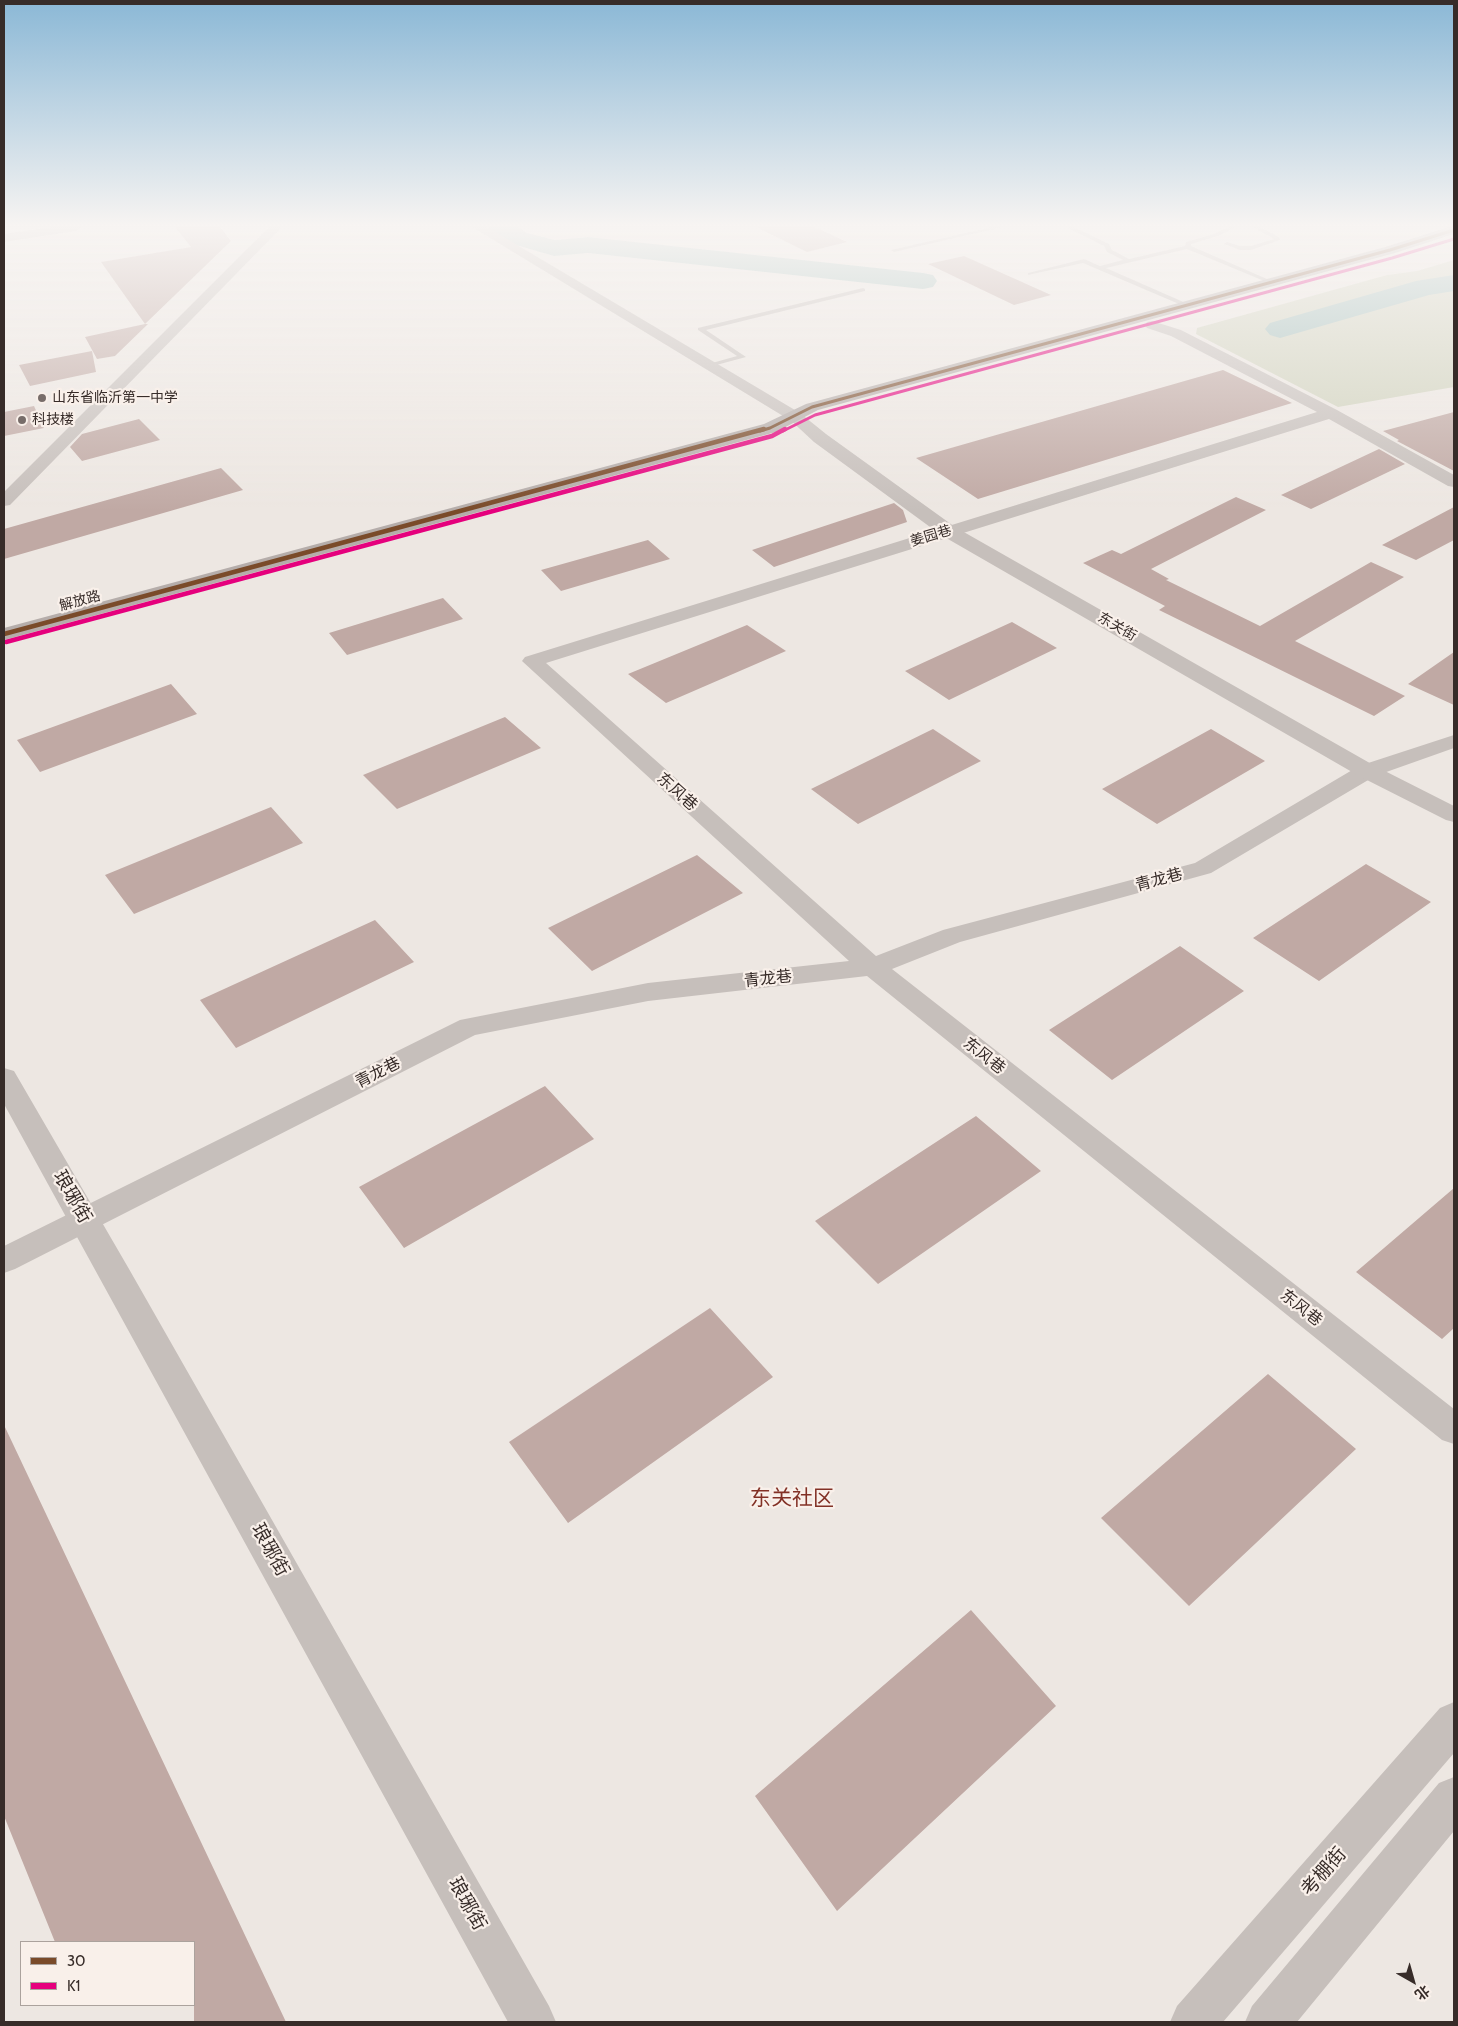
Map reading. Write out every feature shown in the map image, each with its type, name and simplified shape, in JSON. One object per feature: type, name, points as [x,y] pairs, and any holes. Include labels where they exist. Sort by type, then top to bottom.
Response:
[{"type":"main road","name":"解放路","points":[[4,634],[770,428],[812,407],[1125,322]]},
{"type":"main road","name":"解放路","points":[[4,621],[760,421],[822,414],[1163,322]]},
{"type":"street","points":[[4,501],[181,322]]},
{"type":"street","points":[[636,322],[794,416]]},
{"type":"street","points":[[1152,325],[1176,333],[1331,414],[1454,482]]},
{"type":"street","name":"姜园巷","points":[[532,662],[948,531],[1331,414]]},
{"type":"street","name":"东关街","points":[[794,416],[948,531],[1367,771],[1454,814]]},
{"type":"street","name":"东风巷","points":[[532,662],[872,967],[1454,1429]]},
{"type":"street","name":"青龙巷","points":[[4,1260],[469,1026],[648,992],[872,967],[952,936],[1203,868],[1367,771],[1454,741]]},
{"type":"street","name":"琅琊街","points":[[4,1079],[85,1220],[533,2022]]},
{"type":"street","name":"考棚街","points":[[1193,2022],[1454,1722]]},
{"type":"street","points":[[1268,2022],[1454,1798]]},
{"type":"lane","points":[[709,365],[743,356],[700,329],[731,322]]},
{"type":"green space","points":[[1220,322],[1454,322],[1454,387],[1338,407],[1196,334],[1197,328]]},
{"type":"building","points":[[148,324],[115,356],[97,359],[85,337]]},
{"type":"building","points":[[92,351],[96,372],[30,386],[19,365]]},
{"type":"building","points":[[1223,370],[1292,403],[978,499],[916,458]]},
{"type":"building","name":"科技楼","points":[[34,406],[44,428],[4,436],[4,412]]},
{"type":"building","points":[[1454,412],[1454,471],[1397,441],[1399,440],[1383,431]]},
{"type":"building","points":[[139,419],[160,440],[82,461],[70,447],[82,434]]},
{"type":"building","points":[[1379,449],[1405,464],[1311,509],[1281,495]]},
{"type":"building","points":[[221,468],[243,490],[4,559],[4,529]]},
{"type":"building","points":[[1236,497],[1266,510],[1151,569],[1169,579],[1166,580],[1260,626],[1371,562],[1404,577],[1295,641],[1405,696],[1374,716],[1159,610],[1165,606],[1083,563],[1112,550],[1121,554]]},
{"type":"building","points":[[894,503],[903,510],[907,522],[774,567],[752,550]]},
{"type":"building","points":[[1454,507],[1454,540],[1416,560],[1382,545]]},
{"type":"building","points":[[648,540],[670,559],[561,591],[541,570]]},
{"type":"building","points":[[443,598],[463,619],[347,655],[329,633]]},
{"type":"building","points":[[1012,622],[1057,648],[949,700],[905,671]]},
{"type":"building","points":[[747,625],[786,651],[666,703],[628,674]]},
{"type":"building","points":[[1454,652],[1454,705],[1408,684]]},
{"type":"building","points":[[171,684],[197,714],[40,772],[17,740]]},
{"type":"building","points":[[505,717],[541,748],[397,809],[363,775]]},
{"type":"building","points":[[933,729],[981,761],[858,824],[811,789]]},
{"type":"building","points":[[1211,729],[1265,761],[1157,824],[1102,789]]},
{"type":"building","points":[[271,807],[303,843],[134,914],[105,875]]},
{"type":"building","points":[[697,855],[743,893],[592,971],[548,928]]},
{"type":"building","points":[[1366,864],[1431,902],[1319,981],[1253,938]]},
{"type":"building","points":[[375,920],[414,962],[236,1048],[200,1000]]},
{"type":"building","points":[[1180,946],[1244,991],[1112,1080],[1049,1030]]},
{"type":"building","points":[[545,1086],[594,1139],[404,1248],[359,1187]]},
{"type":"building","points":[[976,1116],[1041,1171],[878,1284],[815,1221]]},
{"type":"building","points":[[1454,1188],[1454,1328],[1442,1339],[1356,1272]]},
{"type":"building","points":[[710,1308],[773,1377],[568,1523],[509,1442]]},
{"type":"building","points":[[1268,1374],[1356,1449],[1189,1606],[1101,1518]]},
{"type":"building","points":[[4,1425],[286,2022],[194,2022],[195,1941],[55,1941],[4,1816]]},
{"type":"building","points":[[971,1610],[1056,1706],[837,1911],[755,1796]]},
{"type":"waterway","points":[[1280,329],[1306,322]]},
{"type":"transit line","name":"30","points":[[4,634],[770,428],[812,407],[1127,322]]},
{"type":"transit line","name":"K1","points":[[6,642],[772,436],[815,415],[1158,322]]},
{"type":"place","name":"山东省临沂第一中学","points":[[42,398]]},
{"type":"place","name":"科技楼","points":[[22,420]]},
{"type":"district","name":"东关社区","points":[[792,1499]]}]
